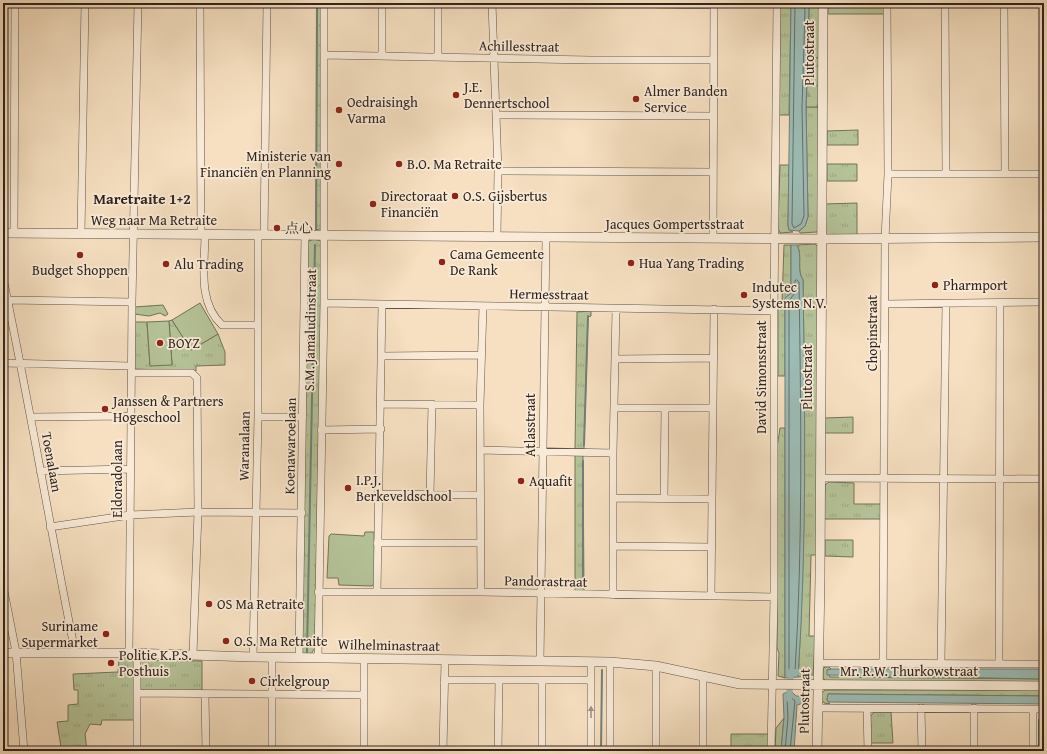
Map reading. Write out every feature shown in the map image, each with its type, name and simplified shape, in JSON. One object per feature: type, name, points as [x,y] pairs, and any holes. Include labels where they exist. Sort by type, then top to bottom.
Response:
[{"type":"street","points":[[14,233],[15,3]]},
{"type":"street","points":[[81,234],[85,3]]},
{"type":"street","name":"Eldoradolaan","points":[[137,751],[137,693],[133,653],[130,469],[138,3]]},
{"type":"street","points":[[200,3],[203,234],[205,291],[207,305],[217,320],[224,326],[258,325]]},
{"type":"street","name":"Waranalaan","points":[[253,657],[258,417],[258,325],[267,3]]},
{"type":"street","name":"S.M. Jamaludinstraat","points":[[318,658],[324,303],[324,3]]},
{"type":"street","points":[[382,3],[382,56]]},
{"type":"street","points":[[438,3],[438,57]]},
{"type":"street","points":[[492,3],[498,170],[497,236]]},
{"type":"street","points":[[594,3],[714,4],[712,172],[713,238]]},
{"type":"street","name":"David Simonsstraat","points":[[771,751],[778,685],[774,598],[774,311],[779,238],[776,3]]},
{"type":"street","name":"Plutostraat","points":[[817,751],[817,708],[813,685],[818,663],[821,478],[818,239],[823,3]]},
{"type":"street","name":"Chopinstraat","points":[[883,663],[886,304],[885,239],[888,174],[887,3]]},
{"type":"street","points":[[945,3],[946,174]]},
{"type":"street","points":[[1004,3],[1005,174]]},
{"type":"street","name":"Achillesstraat","points":[[324,55],[494,59],[714,60]]},
{"type":"street","points":[[496,115],[713,116]]},
{"type":"street","points":[[498,170],[712,172]]},
{"type":"street","points":[[888,174],[1044,174]]},
{"type":"street","name":"Weg naar Ma Retraite","points":[[3,233],[305,234]]},
{"type":"street","name":"Jacques Gompertsstraat","points":[[305,234],[546,238],[885,239],[1044,237]]},
{"type":"street","name":"Koenawaroelaan","points":[[299,658],[305,234]]},
{"type":"street","name":"Atlasstraat","points":[[540,661],[546,238]]},
{"type":"street","name":"Toenalaan","points":[[3,278],[32,417],[50,527],[75,652]]},
{"type":"street","points":[[8,300],[132,302]]},
{"type":"street","points":[[886,304],[1044,302]]},
{"type":"street","name":"Hermesstraat","points":[[324,303],[774,311]]},
{"type":"street","points":[[999,664],[1001,479],[1000,303]]},
{"type":"street","points":[[941,663],[942,479],[946,304]]},
{"type":"street","points":[[378,592],[377,543],[381,429],[382,305]]},
{"type":"street","points":[[481,592],[480,405],[483,306]]},
{"type":"street","points":[[613,595],[613,453],[616,309]]},
{"type":"street","points":[[711,596],[714,309]]},
{"type":"street","points":[[382,356],[481,355]]},
{"type":"street","points":[[616,359],[714,358]]},
{"type":"street","points":[[3,363],[20,362],[192,373],[196,376],[198,512],[193,655]]},
{"type":"street","points":[[381,404],[480,405]]},
{"type":"street","points":[[430,495],[432,404]]},
{"type":"street","points":[[614,408],[713,408]]},
{"type":"street","points":[[664,498],[665,408]]},
{"type":"street","points":[[32,417],[131,416]]},
{"type":"street","points":[[258,417],[303,417]]},
{"type":"street","points":[[321,430],[381,429]]},
{"type":"street","points":[[480,450],[542,450],[613,453]]},
{"type":"street","points":[[40,471],[130,469]]},
{"type":"street","points":[[821,478],[1044,479]]},
{"type":"street","points":[[378,494],[480,495]]},
{"type":"street","points":[[614,498],[711,498]]},
{"type":"street","points":[[50,527],[130,515],[198,512],[302,513]]},
{"type":"street","points":[[377,543],[480,543]]},
{"type":"street","points":[[614,546],[712,547]]},
{"type":"street","points":[[3,586],[16,652],[24,751]]},
{"type":"street","name":"Pandorastraat","points":[[318,592],[481,592],[774,598]]},
{"type":"street","name":"Wilhelminastraat","points":[[3,653],[75,652],[272,658],[610,662],[656,666],[704,678],[740,684],[778,685]]},
{"type":"street","points":[[272,658],[272,751]]},
{"type":"street","points":[[364,658],[364,751]]},
{"type":"street","points":[[443,751],[445,660]]},
{"type":"street","points":[[591,662],[591,751]]},
{"type":"street","points":[[610,662],[610,751]]},
{"type":"street","points":[[818,663],[1044,664]]},
{"type":"street","points":[[656,666],[656,751]]},
{"type":"street","points":[[703,751],[704,678]]},
{"type":"street","points":[[444,680],[591,680]]},
{"type":"street","points":[[542,680],[542,751]]},
{"type":"street","points":[[498,751],[499,681]]},
{"type":"street","name":"Mr. R.W. Thurkowstraat","points":[[778,685],[1044,686]]},
{"type":"street","points":[[137,693],[363,695]]},
{"type":"street","points":[[205,694],[206,751]]},
{"type":"street","points":[[817,708],[1044,709]]},
{"type":"street","points":[[867,708],[868,751]]},
{"type":"street","points":[[922,708],[922,751]]},
{"type":"street","points":[[974,708],[974,751]]},
{"type":"street","points":[[1033,709],[1033,751]]},
{"type":"green space","points":[[317,3],[322,3],[323,228],[316,230]]},
{"type":"green space","points":[[780,3],[791,3],[789,115],[779,115]]},
{"type":"green space","points":[[806,3],[821,3],[820,58],[808,58],[809,7]]},
{"type":"green space","points":[[828,3],[884,3],[884,14],[828,14]]},
{"type":"green space","points":[[808,58],[820,58],[819,107],[806,107]]},
{"type":"green space","points":[[806,107],[819,107],[818,228],[817,232],[800,233],[799,231],[805,226],[808,217]]},
{"type":"green space","points":[[858,130],[858,145],[827,145],[827,131]]},
{"type":"green space","points":[[827,164],[857,164],[857,181],[827,181]]},
{"type":"green space","points":[[780,165],[789,165],[788,225],[789,230],[793,232],[780,233],[778,228]]},
{"type":"green space","points":[[857,203],[857,235],[826,235],[825,204]]},
{"type":"green space","points":[[314,239],[321,241],[322,245],[315,648],[311,654],[304,654],[302,652],[302,643],[308,245],[309,241]]},
{"type":"green space","points":[[815,244],[819,248],[817,555],[811,555],[809,636],[816,636],[813,675],[798,677],[804,528],[804,429],[803,280],[800,272],[799,249],[797,245]]},
{"type":"green space","points":[[784,245],[791,245],[791,293],[785,299],[785,376],[778,376],[778,305],[782,302]]},
{"type":"green space","points":[[200,303],[218,334],[191,350],[172,320]]},
{"type":"green space","points":[[163,305],[168,314],[165,316],[160,313],[149,316],[134,314],[134,307]]},
{"type":"green space","points":[[591,311],[591,316],[588,317],[584,449],[575,449],[577,312]]},
{"type":"green space","points":[[172,320],[191,350],[218,334],[225,352],[225,365],[196,366],[196,371],[134,369],[134,322],[147,322],[150,365],[172,364],[169,321]]},
{"type":"green space","name":"BOYZ","points":[[169,321],[172,365],[150,366],[147,322]]},
{"type":"green space","points":[[853,417],[853,433],[825,433],[825,418]]},
{"type":"green space","points":[[780,428],[785,428],[785,678],[778,676],[779,653],[777,648],[777,448]]},
{"type":"green space","points":[[575,455],[583,455],[584,592],[575,592]]},
{"type":"green space","points":[[829,482],[854,483],[854,504],[881,504],[881,519],[824,519],[825,485]]},
{"type":"green space","points":[[365,532],[374,532],[375,582],[372,586],[339,585],[338,578],[327,578],[329,536],[331,534],[364,536]]},
{"type":"green space","points":[[825,540],[853,540],[853,557],[825,556]]},
{"type":"green space","points":[[119,658],[129,658],[134,662],[134,720],[102,720],[101,725],[90,724],[85,734],[87,751],[71,751],[71,747],[61,747],[57,722],[68,721],[68,705],[78,704],[78,690],[74,690],[73,674],[118,672]]},
{"type":"green space","points":[[140,660],[202,661],[202,691],[139,690]]},
{"type":"green space","points":[[825,667],[829,667],[831,669],[827,670],[830,677],[1044,679],[1044,684],[825,681],[823,677],[823,669]]},
{"type":"green space","points":[[825,690],[1044,690],[1044,696],[828,694],[827,700],[830,704],[824,703],[822,700],[822,694]]},
{"type":"green space","points":[[874,712],[891,712],[893,743],[871,743],[870,717]]},
{"type":"green space","points":[[784,718],[781,751],[775,751],[776,728]]},
{"type":"green space","points":[[731,734],[769,734],[769,751],[731,751]]},
{"type":"water","points":[[791,3],[806,3],[809,7],[806,107],[808,217],[805,226],[799,231],[789,230],[788,225]]},
{"type":"water","points":[[791,245],[797,245],[799,249],[800,272],[803,280],[805,429],[804,528],[798,677],[785,678],[785,298],[791,293]]},
{"type":"water","points":[[1044,669],[1044,679],[827,675],[827,670]]},
{"type":"water","points":[[792,692],[796,696],[806,696],[807,702],[797,705],[794,751],[781,751],[784,718],[783,694]]},
{"type":"water","points":[[828,694],[1044,696],[1044,704],[829,702],[827,700]]},
{"type":"waterway","points":[[316,230],[317,3]]},
{"type":"waterway","points":[[307,652],[315,245]]},
{"type":"waterway","points":[[584,445],[588,316]]},
{"type":"waterway","points":[[583,461],[583,586]]},
{"type":"waterway","points":[[601,751],[602,670]]},
{"type":"waterway","points":[[789,699],[791,671]]},
{"type":"waterway","points":[[791,672],[807,672]]},
{"type":"waterway","points":[[1039,720],[1039,751]]},
{"type":"place","name":"J.E. Dennertschool","points":[[456,95]]},
{"type":"place","name":"Almer Banden Service","points":[[636,99]]},
{"type":"place","name":"Oedraisingh Varma","points":[[339,110]]},
{"type":"place","name":"Ministerie van Financiën en Planning","points":[[339,164]]},
{"type":"place","name":"B.O. Ma Retraite","points":[[399,164]]},
{"type":"place","name":"O.S. Gijsbertus","points":[[455,196]]},
{"type":"place","name":"Directoraat Financiën","points":[[373,204]]},
{"type":"place","name":"点心","points":[[277,228]]},
{"type":"place","name":"Budget Shoppen","points":[[80,255]]},
{"type":"place","name":"Cama Gemeente De Rank","points":[[442,262]]},
{"type":"place","name":"Hua Yang Trading","points":[[631,263]]},
{"type":"place","name":"Alu Trading","points":[[166,264]]},
{"type":"place","name":"Pharmport","points":[[935,285]]},
{"type":"place","name":"Indutec Systems N.V.","points":[[744,295]]},
{"type":"place","name":"BOYZ","points":[[160,343]]},
{"type":"place","name":"Janssen & Partners Hogeschool","points":[[105,409]]},
{"type":"place","name":"Aquafit","points":[[521,481]]},
{"type":"place","name":"I.P.J. Berkeveldschool","points":[[348,488]]},
{"type":"place","name":"OS Ma Retraite","points":[[209,604]]},
{"type":"place","name":"Suriname Supermarket","points":[[106,634]]},
{"type":"place","name":"O.S. Ma Retraite","points":[[226,641]]},
{"type":"place","name":"Politie K.P.S. Posthuis","points":[[111,663]]},
{"type":"place","name":"Cirkelgroup","points":[[252,681]]},
{"type":"district","name":"Maretraite 1+2","points":[[142,198]]}]
